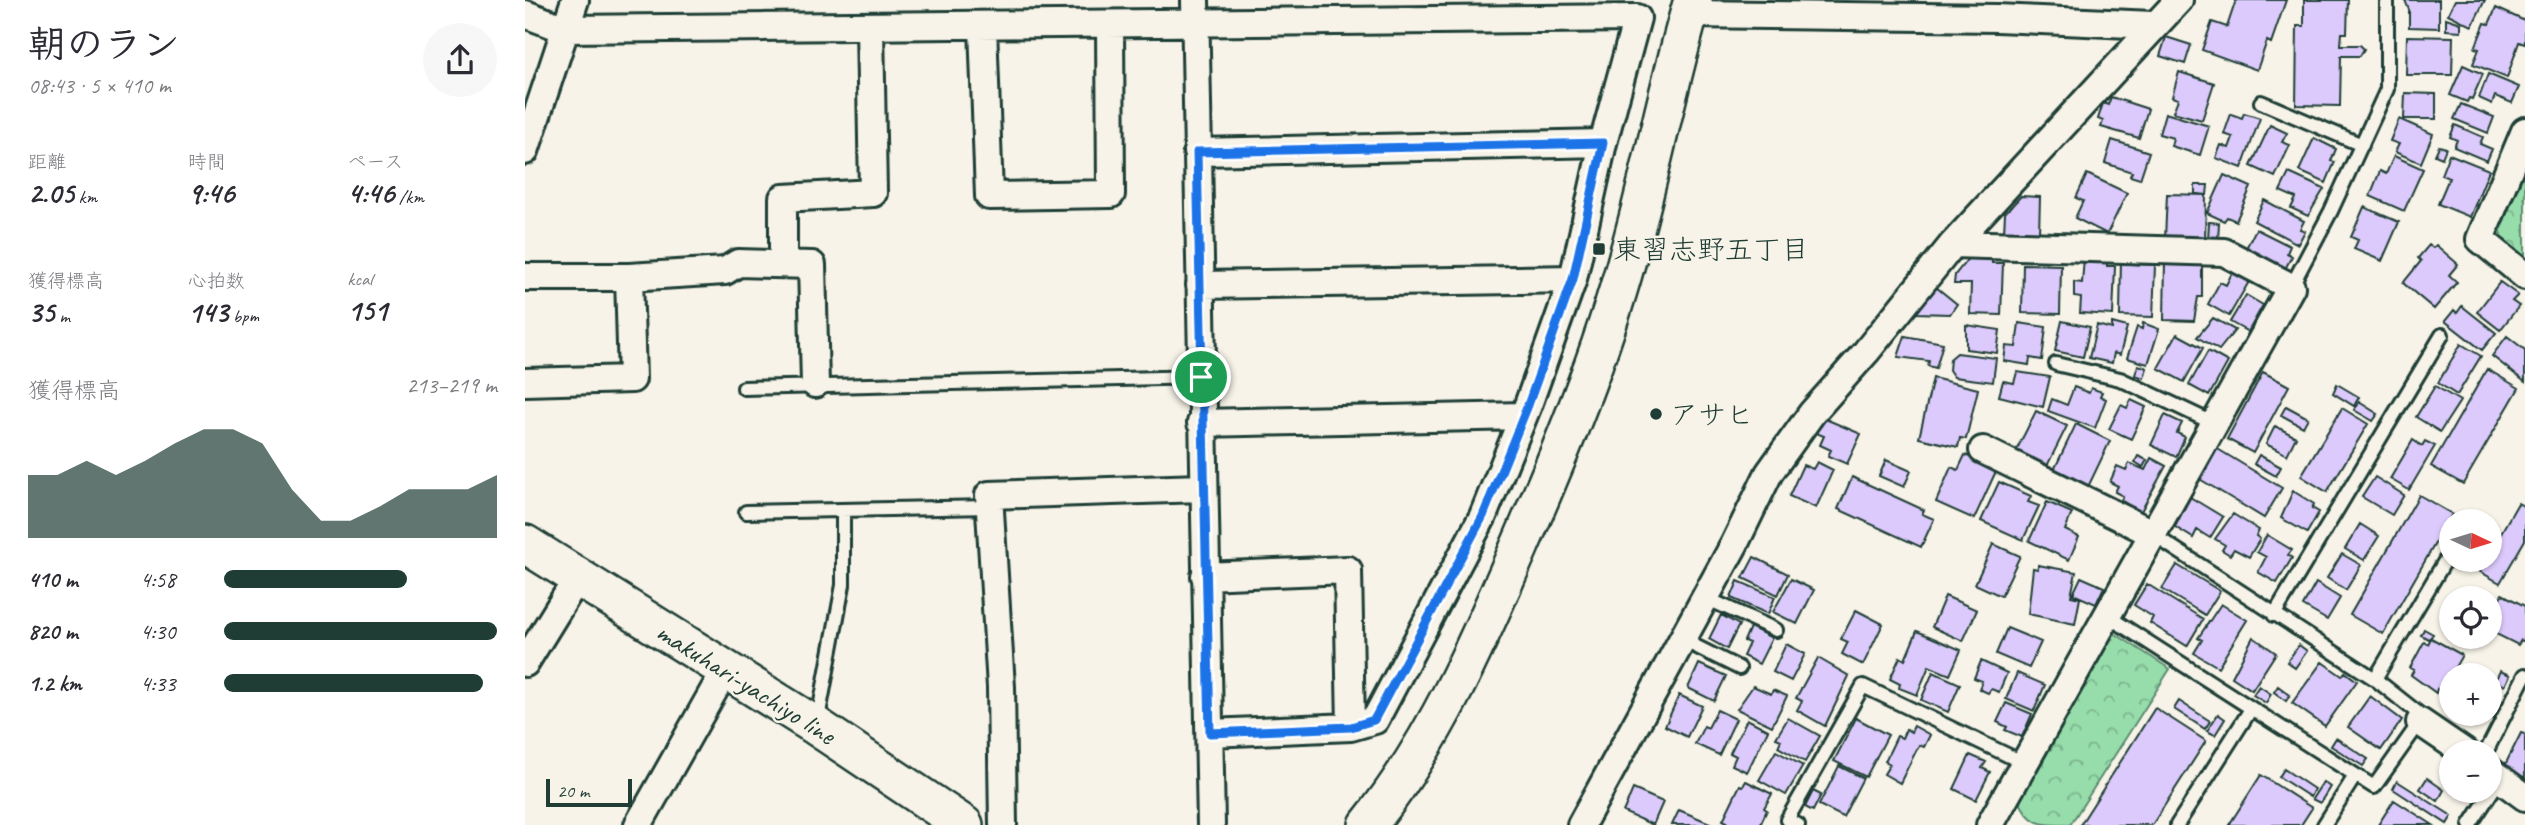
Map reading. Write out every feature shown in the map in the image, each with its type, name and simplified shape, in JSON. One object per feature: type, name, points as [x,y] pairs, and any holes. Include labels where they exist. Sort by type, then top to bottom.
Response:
[{"type":"street","points":[[525,152],[575,0]]},
{"type":"street","points":[[1585,824],[1706,598],[1769,473],[1812,413],[1866,352],[1953,244],[2179,0]]},
{"type":"street","points":[[1368,825],[1388,800],[1453,693],[1567,435],[1599,353],[1628,256],[1691,7],[1997,9],[2153,25]]},
{"type":"street","points":[[525,14],[565,29],[1110,24],[1195,12],[1637,18],[1603,143],[1573,279],[1523,416],[1483,516],[1374,720],[1351,727],[1210,733]]},
{"type":"street","points":[[1195,12],[1202,488],[1211,825]]},
{"type":"street","points":[[983,26],[989,195],[1111,194],[1110,24]]},
{"type":"street","points":[[783,264],[783,198],[873,193],[870,27]]},
{"type":"street","points":[[2525,131],[2520,159],[2480,239],[2525,276]]},
{"type":"street","points":[[1197,152],[1603,143]]},
{"type":"street","points":[[1953,244],[2224,252],[2291,287],[2152,533],[2109,617],[2024,763],[1999,821]]},
{"type":"street","points":[[525,277],[629,277],[725,271],[738,263],[812,265],[815,384]]},
{"type":"street","points":[[525,382],[632,379],[629,277]]},
{"type":"street","points":[[1201,285],[1573,279]]},
{"type":"street","points":[[1201,423],[1523,416]]},
{"type":"street","points":[[1983,450],[2152,533]]},
{"type":"street","points":[[1003,825],[1001,687],[989,495],[1202,488]]},
{"type":"street","name":"makuhari-yachiyo line","points":[[525,544],[816,726],[964,825]]},
{"type":"street","points":[[1205,576],[1348,570],[1351,727]]},
{"type":"street","points":[[525,663],[578,577]]},
{"type":"street","points":[[638,825],[726,669]]},
{"type":"street","points":[[2420,722],[2446,740]]},
{"type":"street","points":[[2502,780],[2525,797]]},
{"type":"lane","points":[[2291,287],[2387,89],[2387,0]]},
{"type":"lane","points":[[2261,102],[2362,145]]},
{"type":"lane","points":[[2274,615],[2442,335]]},
{"type":"lane","points":[[2056,364],[2120,379],[2213,423]]},
{"type":"lane","points":[[744,388],[815,384],[1201,377]]},
{"type":"lane","points":[[746,512],[989,507]]},
{"type":"lane","points":[[816,726],[843,585],[842,510]]},
{"type":"lane","points":[[2109,617],[2374,787],[2420,722],[2418,713],[2375,679],[2152,533]]},
{"type":"lane","points":[[2375,679],[2439,571]]},
{"type":"lane","points":[[1706,598],[1776,630]]},
{"type":"lane","points":[[1683,640],[1739,667]]},
{"type":"lane","points":[[2492,740],[2525,674]]},
{"type":"lane","points":[[1798,825],[1787,820],[1863,686],[2024,763]]},
{"type":"lane","points":[[2177,825],[2251,709]]},
{"type":"lane","points":[[2324,825],[2355,775]]},
{"type":"lane","points":[[2470,825],[2481,803]]},
{"type":"green space","points":[[2525,174],[2525,260],[2502,242],[2501,230],[2520,175]]},
{"type":"green space","points":[[2111,631],[2170,669],[2070,825],[2036,822],[2017,797]]},
{"type":"building","points":[[2236,0],[2286,0],[2271,43],[2267,41],[2257,70],[2202,50],[2212,22],[2227,27]]},
{"type":"building","points":[[2304,0],[2348,0],[2347,33],[2342,33],[2341,45],[2360,45],[2364,49],[2360,56],[2341,56],[2340,106],[2296,105],[2297,26],[2304,26]]},
{"type":"building","points":[[2405,0],[2439,0],[2439,28],[2409,27],[2409,10]]},
{"type":"building","points":[[2455,0],[2485,0],[2472,26],[2448,14]]},
{"type":"building","points":[[2496,8],[2525,21],[2525,44],[2519,42],[2507,78],[2473,64],[2479,49],[2475,48],[2485,23],[2489,24]]},
{"type":"building","points":[[2446,18],[2461,23],[2461,31],[2446,30]]},
{"type":"building","points":[[2407,36],[2453,37],[2452,75],[2406,75]]},
{"type":"building","points":[[2166,37],[2191,45],[2185,64],[2160,56]]},
{"type":"building","points":[[2463,65],[2483,74],[2472,99],[2469,98],[2467,102],[2450,95]]},
{"type":"building","points":[[2179,72],[2214,83],[2202,120],[2173,112],[2178,99],[2172,97]]},
{"type":"building","points":[[2488,74],[2519,87],[2512,103],[2495,96],[2492,104],[2479,98]]},
{"type":"building","points":[[2405,93],[2436,94],[2436,119],[2404,119]]},
{"type":"building","points":[[2111,97],[2148,109],[2139,138],[2101,127],[2103,121],[2098,119],[2103,103],[2108,105]]},
{"type":"building","points":[[2461,104],[2494,117],[2488,133],[2454,119]]},
{"type":"building","points":[[2165,113],[2209,126],[2200,155],[2171,146],[2173,138],[2159,134]]},
{"type":"building","points":[[2244,113],[2260,118],[2242,168],[2216,158],[2221,145],[2229,148],[2233,137],[2224,134],[2231,114],[2242,118]]},
{"type":"building","points":[[2399,119],[2433,134],[2421,163],[2395,152],[2399,144],[2390,141]]},
{"type":"building","points":[[2270,125],[2287,133],[2282,142],[2290,145],[2275,177],[2251,166]]},
{"type":"building","points":[[2455,125],[2483,137],[2480,144],[2492,149],[2487,161],[2454,147],[2457,140],[2450,137]]},
{"type":"building","points":[[2314,138],[2336,149],[2331,161],[2335,162],[2326,183],[2299,171]]},
{"type":"building","points":[[2112,140],[2149,152],[2140,179],[2130,176],[2132,172],[2105,163]]},
{"type":"building","points":[[2439,146],[2446,148],[2442,158],[2435,155]]},
{"type":"building","points":[[2449,154],[2489,170],[2470,217],[2438,204],[2449,178],[2441,175]]},
{"type":"building","points":[[2394,156],[2423,169],[2404,211],[2370,196],[2380,171],[2386,174]]},
{"type":"building","points":[[2289,173],[2324,189],[2308,216],[2291,208],[2296,198],[2280,191]]},
{"type":"building","points":[[2087,174],[2127,193],[2107,234],[2075,218],[2083,201],[2076,198]]},
{"type":"building","points":[[2224,175],[2251,187],[2236,221],[2227,217],[2224,221],[2207,213]]},
{"type":"building","points":[[2195,185],[2208,185],[2207,195],[2195,194]]},
{"type":"building","points":[[2167,194],[2206,195],[2205,240],[2165,239]]},
{"type":"building","points":[[2021,196],[2040,197],[2039,234],[2004,233],[2005,213]]},
{"type":"building","points":[[2264,200],[2304,221],[2300,229],[2305,231],[2298,244],[2254,221]]},
{"type":"building","points":[[2364,207],[2399,222],[2382,261],[2354,249],[2358,240],[2351,237]]},
{"type":"building","points":[[2209,222],[2219,223],[2218,240],[2208,240]]},
{"type":"building","points":[[2256,229],[2290,246],[2287,253],[2292,256],[2285,269],[2246,248]]},
{"type":"building","points":[[2429,245],[2433,248],[2436,245],[2458,264],[2449,275],[2457,282],[2434,309],[2403,283],[2421,261],[2418,258]]},
{"type":"building","points":[[1970,256],[1992,256],[1992,263],[2003,263],[2001,315],[1970,314],[1971,284],[1954,284],[1955,275]]},
{"type":"building","points":[[2084,258],[2107,260],[2107,266],[2115,266],[2113,315],[2080,313],[2081,298],[2074,297],[2074,282],[2082,283]]},
{"type":"building","points":[[2121,259],[2132,259],[2131,264],[2155,265],[2153,317],[2120,316]]},
{"type":"building","points":[[2165,261],[2202,264],[2202,297],[2198,297],[2194,321],[2164,320]]},
{"type":"building","points":[[2023,264],[2061,265],[2060,314],[2022,313]]},
{"type":"building","points":[[2233,271],[2250,280],[2229,316],[2208,304],[2220,282],[2226,285]]},
{"type":"building","points":[[2500,282],[2518,295],[2512,301],[2519,306],[2500,330],[2477,312]]},
{"type":"building","points":[[1936,287],[1957,304],[1950,314],[1916,313]]},
{"type":"building","points":[[2246,295],[2263,305],[2248,332],[2230,322]]},
{"type":"building","points":[[2462,306],[2496,333],[2482,350],[2445,321],[2454,310],[2457,313]]},
{"type":"building","points":[[2213,318],[2235,330],[2219,350],[2197,337]]},
{"type":"building","points":[[2062,321],[2090,327],[2083,357],[2055,351]]},
{"type":"building","points":[[2019,323],[2046,327],[2042,360],[2030,358],[2029,365],[2004,361],[2006,346],[2016,347]]},
{"type":"building","points":[[2112,323],[2127,327],[2120,355],[2114,353],[2112,363],[2089,358],[2097,325],[2112,329]]},
{"type":"building","points":[[2143,323],[2159,329],[2148,364],[2127,358],[2137,327],[2142,329]]},
{"type":"building","points":[[1966,325],[2000,330],[1997,353],[1966,349]]},
{"type":"building","points":[[2177,334],[2203,348],[2184,382],[2158,368]]},
{"type":"building","points":[[1905,336],[1943,343],[1936,368],[1928,366],[1929,361],[1898,357]]},
{"type":"building","points":[[2507,336],[2525,350],[2525,382],[2492,356]]},
{"type":"building","points":[[2461,344],[2481,356],[2457,395],[2438,383]]},
{"type":"building","points":[[2208,351],[2228,362],[2209,396],[2189,385]]},
{"type":"building","points":[[1957,353],[1996,358],[1993,382],[1954,377],[1949,370],[1950,359]]},
{"type":"building","points":[[2138,365],[2147,368],[2144,378],[2135,375]]},
{"type":"building","points":[[2487,369],[2519,388],[2463,484],[2431,466]]},
{"type":"building","points":[[2017,372],[2050,377],[2043,407],[1999,396],[2003,381],[2014,383]]},
{"type":"building","points":[[2263,372],[2289,386],[2253,453],[2227,439]]},
{"type":"building","points":[[1933,378],[1978,389],[1966,439],[1960,438],[1958,447],[1919,438]]},
{"type":"building","points":[[2337,384],[2359,397],[2354,406],[2333,393]]},
{"type":"building","points":[[2435,386],[2460,401],[2440,432],[2416,417]]},
{"type":"building","points":[[2074,387],[2089,393],[2091,388],[2102,392],[2100,396],[2106,399],[2095,428],[2048,411],[2052,399],[2067,405]]},
{"type":"building","points":[[2131,400],[2146,407],[2131,439],[2109,429],[2121,405],[2127,408]]},
{"type":"building","points":[[2359,402],[2378,414],[2373,421],[2354,410]]},
{"type":"building","points":[[2286,406],[2308,418],[2303,427],[2281,415]]},
{"type":"building","points":[[2342,408],[2368,424],[2327,492],[2301,476]]},
{"type":"building","points":[[2036,411],[2067,426],[2046,468],[2015,453]]},
{"type":"building","points":[[2165,415],[2182,423],[2177,433],[2185,437],[2176,457],[2151,445]]},
{"type":"building","points":[[1823,418],[1861,434],[1847,464],[1828,456],[1831,450],[1820,445],[1824,436],[1816,433]]},
{"type":"building","points":[[2076,424],[2110,441],[2088,487],[2054,470]]},
{"type":"building","points":[[2275,426],[2296,437],[2287,455],[2266,444]]},
{"type":"building","points":[[2413,440],[2422,446],[2425,441],[2435,446],[2409,490],[2390,479]]},
{"type":"building","points":[[2216,448],[2282,488],[2264,518],[2198,478]]},
{"type":"building","points":[[1965,455],[1997,469],[1974,519],[1936,502],[1951,467],[1958,470]]},
{"type":"building","points":[[2259,455],[2281,467],[2276,476],[2254,464]]},
{"type":"building","points":[[2138,456],[2147,460],[2143,467],[2135,462]]},
{"type":"building","points":[[2151,458],[2166,466],[2140,513],[2121,500],[2123,496],[2115,492],[2118,486],[2110,482],[2117,466],[2126,470],[2129,463],[2145,470]]},
{"type":"building","points":[[1886,460],[1911,471],[1904,487],[1879,476]]},
{"type":"building","points":[[1817,462],[1833,470],[1816,508],[1789,496],[1803,465],[1813,469]]},
{"type":"building","points":[[1852,477],[1924,510],[1922,514],[1934,519],[1921,547],[1838,509]]},
{"type":"building","points":[[2375,477],[2404,495],[2392,515],[2362,497]]},
{"type":"building","points":[[1999,482],[2031,496],[2028,502],[2039,506],[2023,540],[1981,521]]},
{"type":"building","points":[[2293,491],[2314,504],[2312,508],[2319,512],[2307,533],[2281,518]]},
{"type":"building","points":[[2419,495],[2443,509],[2439,509],[2439,537],[2383,634],[2350,615]]},
{"type":"building","points":[[2190,497],[2223,517],[2210,538],[2197,530],[2193,538],[2175,527]]},
{"type":"building","points":[[2047,502],[2072,513],[2065,530],[2079,537],[2069,560],[2029,541]]},
{"type":"building","points":[[2518,503],[2525,507],[2525,540],[2500,583],[2481,572],[2503,572],[2503,529]]},
{"type":"building","points":[[2233,514],[2259,530],[2256,536],[2260,539],[2249,557],[2234,549],[2230,555],[2222,550],[2225,545],[2215,539]]},
{"type":"building","points":[[2360,524],[2379,536],[2364,560],[2345,549]]},
{"type":"building","points":[[2267,535],[2292,550],[2288,555],[2292,558],[2277,583],[2258,572],[2266,557],[2257,552]]},
{"type":"building","points":[[1993,544],[2020,556],[2001,596],[1975,584]]},
{"type":"building","points":[[2342,554],[2361,565],[2346,590],[2327,578]]},
{"type":"building","points":[[1754,557],[1788,574],[1778,595],[1743,578]]},
{"type":"building","points":[[2038,565],[2076,572],[2071,596],[2080,598],[2075,624],[2028,614],[2033,568],[2038,569]]},
{"type":"building","points":[[2177,565],[2220,591],[2205,615],[2162,589]]},
{"type":"building","points":[[2081,577],[2104,587],[2096,604],[2073,594]]},
{"type":"building","points":[[1791,579],[1814,590],[1797,624],[1773,612]]},
{"type":"building","points":[[1738,581],[1775,597],[1768,614],[1731,598]]},
{"type":"building","points":[[2316,583],[2340,598],[2327,620],[2303,606]]},
{"type":"building","points":[[2147,584],[2203,619],[2187,646],[2150,623],[2153,617],[2134,605]]},
{"type":"building","points":[[2502,594],[2525,606],[2525,642],[2521,640],[2518,645],[2502,637]]},
{"type":"building","points":[[1945,596],[1977,610],[1963,641],[1932,627]]},
{"type":"building","points":[[2221,604],[2247,620],[2218,667],[2194,653],[2202,640],[2198,638]]},
{"type":"building","points":[[1856,610],[1883,624],[1863,665],[1842,654],[1848,642],[1841,639]]},
{"type":"building","points":[[1721,615],[1739,625],[1727,649],[1709,639]]},
{"type":"building","points":[[1750,627],[1772,638],[1759,664],[1743,656],[1749,643],[1744,641]]},
{"type":"building","points":[[2007,628],[2041,642],[2029,668],[1996,654]]},
{"type":"building","points":[[2424,629],[2433,634],[2429,639],[2421,635]]},
{"type":"building","points":[[1917,631],[1961,650],[1950,675],[1929,666],[1917,695],[1899,688],[1900,684],[1890,679],[1900,657],[1905,660]]},
{"type":"building","points":[[2253,637],[2276,653],[2252,690],[2232,677]]},
{"type":"building","points":[[2431,638],[2439,642],[2439,649],[2451,649],[2462,655],[2457,663],[2439,663],[2439,690],[2437,689],[2436,693],[2411,675],[2414,670],[2410,668],[2424,642],[2428,644]]},
{"type":"building","points":[[1786,644],[1805,654],[1791,681],[1773,672]]},
{"type":"building","points":[[2299,645],[2307,651],[2295,668],[2287,662]]},
{"type":"building","points":[[1818,658],[1849,676],[1825,726],[1797,710],[1802,701],[1796,698]]},
{"type":"building","points":[[1981,661],[2007,673],[1999,692],[1991,689],[1988,693],[1979,689],[1982,681],[1974,678]]},
{"type":"building","points":[[2322,662],[2342,676],[2345,672],[2357,681],[2325,726],[2292,703]]},
{"type":"building","points":[[1699,664],[1726,676],[1714,701],[1688,688]]},
{"type":"building","points":[[1933,672],[1960,684],[1948,712],[1921,700]]},
{"type":"building","points":[[2502,672],[2510,675],[2505,686],[2502,684]]},
{"type":"building","points":[[2017,673],[2045,685],[2034,711],[2006,699]]},
{"type":"building","points":[[1753,686],[1771,694],[1773,690],[1787,696],[1772,726],[1737,709]]},
{"type":"building","points":[[2259,686],[2271,694],[2266,703],[2253,695]]},
{"type":"building","points":[[2278,686],[2290,695],[2286,701],[2274,692]]},
{"type":"building","points":[[1679,695],[1702,706],[1687,737],[1665,726]]},
{"type":"building","points":[[2370,696],[2402,720],[2381,750],[2348,727]]},
{"type":"building","points":[[2179,701],[2210,721],[2205,729],[2174,709]]},
{"type":"building","points":[[2006,703],[2032,714],[2022,737],[2005,730],[2007,727],[1997,722]]},
{"type":"building","points":[[2155,708],[2206,741],[2152,825],[2080,825]]},
{"type":"building","points":[[1717,710],[1736,719],[1719,755],[1695,744],[1704,726],[1708,728]]},
{"type":"building","points":[[2218,714],[2225,719],[2215,735],[2207,731]]},
{"type":"building","points":[[1788,718],[1820,736],[1805,762],[1778,747],[1781,740],[1776,738]]},
{"type":"building","points":[[1856,718],[1888,735],[1866,777],[1834,761]]},
{"type":"building","points":[[1747,719],[1768,730],[1747,772],[1732,765],[1736,756],[1730,753]]},
{"type":"building","points":[[1914,726],[1930,735],[1924,747],[1919,745],[1900,783],[1884,774],[1890,764],[1885,761],[1897,736],[1902,738],[1906,729],[1911,732]]},
{"type":"building","points":[[2521,733],[2525,734],[2525,778],[2504,767]]},
{"type":"building","points":[[2336,738],[2368,759],[2363,766],[2331,746]]},
{"type":"building","points":[[1776,751],[1803,766],[1786,795],[1759,780]]},
{"type":"building","points":[[1970,755],[1986,762],[1982,768],[1990,772],[1976,800],[1954,789]]},
{"type":"building","points":[[1839,766],[1863,778],[1843,817],[1819,805]]},
{"type":"building","points":[[2284,769],[2314,789],[2310,797],[2279,777]]},
{"type":"building","points":[[2261,775],[2312,808],[2301,825],[2229,825]]},
{"type":"building","points":[[2427,778],[2439,786],[2438,801],[2420,789]]},
{"type":"building","points":[[1746,781],[1772,794],[1764,808],[1767,810],[1760,825],[1725,825],[1727,822],[1723,820],[1740,785],[1743,786]]},
{"type":"building","points":[[2397,781],[2452,816],[2447,824],[2393,789]]},
{"type":"building","points":[[2323,782],[2330,787],[2320,803],[2312,799]]},
{"type":"building","points":[[1633,789],[1663,802],[1653,825],[1623,812]]},
{"type":"building","points":[[1813,791],[1821,795],[1813,811],[1805,807]]},
{"type":"building","points":[[2394,800],[2433,825],[2378,825]]},
{"type":"building","points":[[1679,810],[1710,823],[1672,825]]},
{"type":"place","name":"東習志野五丁目","points":[[1599,249]]},
{"type":"place","name":"アサヒ","points":[[1656,414]]},
{"type":"route","points":[[1603,143],[1573,279],[1528,405],[1483,516],[1374,720],[1351,727],[1210,733],[1201,377],[1197,152],[1603,143]]}]
